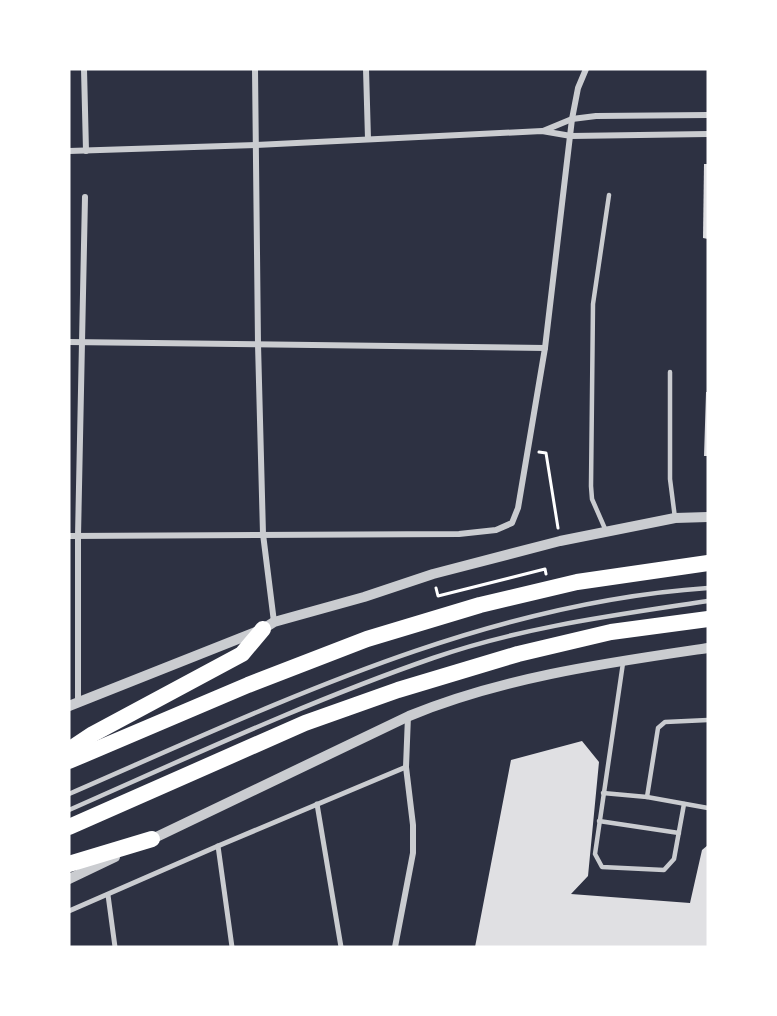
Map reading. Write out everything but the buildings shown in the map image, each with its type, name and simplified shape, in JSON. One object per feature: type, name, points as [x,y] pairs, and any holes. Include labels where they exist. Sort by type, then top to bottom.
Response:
[{"type":"highway","points":[[69,761],[248,685],[367,639],[480,605],[577,582],[708,563]]},
{"type":"highway","points":[[69,827],[305,723],[398,690],[541,648],[611,632],[708,619]]},
{"type":"highway","points":[[69,750],[93,734],[242,654],[268,625]]},
{"type":"highway","points":[[69,864],[152,839]]},
{"type":"street","points":[[84,69],[86,151]]},
{"type":"street","points":[[255,69],[258,344],[268,625]]},
{"type":"street","points":[[366,69],[368,139]]},
{"type":"street","points":[[69,536],[459,534],[496,530],[512,523],[519,508],[545,348],[572,119],[578,88],[586,69]]},
{"type":"street","points":[[542,131],[572,119],[596,116],[708,115]]},
{"type":"street","points":[[69,151],[256,146],[542,131],[571,136],[708,134]]},
{"type":"street","points":[[85,197],[74,704],[268,625],[433,574],[606,531],[675,518],[708,517]]},
{"type":"street","points":[[69,342],[545,348]]},
{"type":"street","points":[[69,879],[408,716],[446,700],[516,681],[623,660],[708,648]]},
{"type":"street","points":[[395,947],[413,853],[406,767],[408,716]]},
{"type":"street","points":[[69,911],[406,767]]},
{"type":"street","points":[[317,804],[341,947]]},
{"type":"street","points":[[218,846],[232,947]]},
{"type":"street","points":[[108,895],[115,947]]},
{"type":"lane","points":[[606,531],[592,499],[591,486],[593,304],[609,195]]},
{"type":"lane","points":[[670,372],[670,478],[675,518]]},
{"type":"lane","points":[[69,794],[268,707],[379,663],[507,623],[574,606],[708,588]]},
{"type":"lane","points":[[69,810],[310,704],[435,657],[581,620],[708,602]]},
{"type":"lane","points":[[623,660],[596,854],[602,867],[664,870],[674,859],[684,804]]},
{"type":"lane","points":[[647,798],[658,728],[665,722],[708,720]]},
{"type":"lane","points":[[603,793],[708,808]]},
{"type":"lane","points":[[600,821],[679,833]]},
{"type":"path","points":[[546,453],[560,541]]},
{"type":"path","points":[[433,574],[438,596],[545,569]]}]
